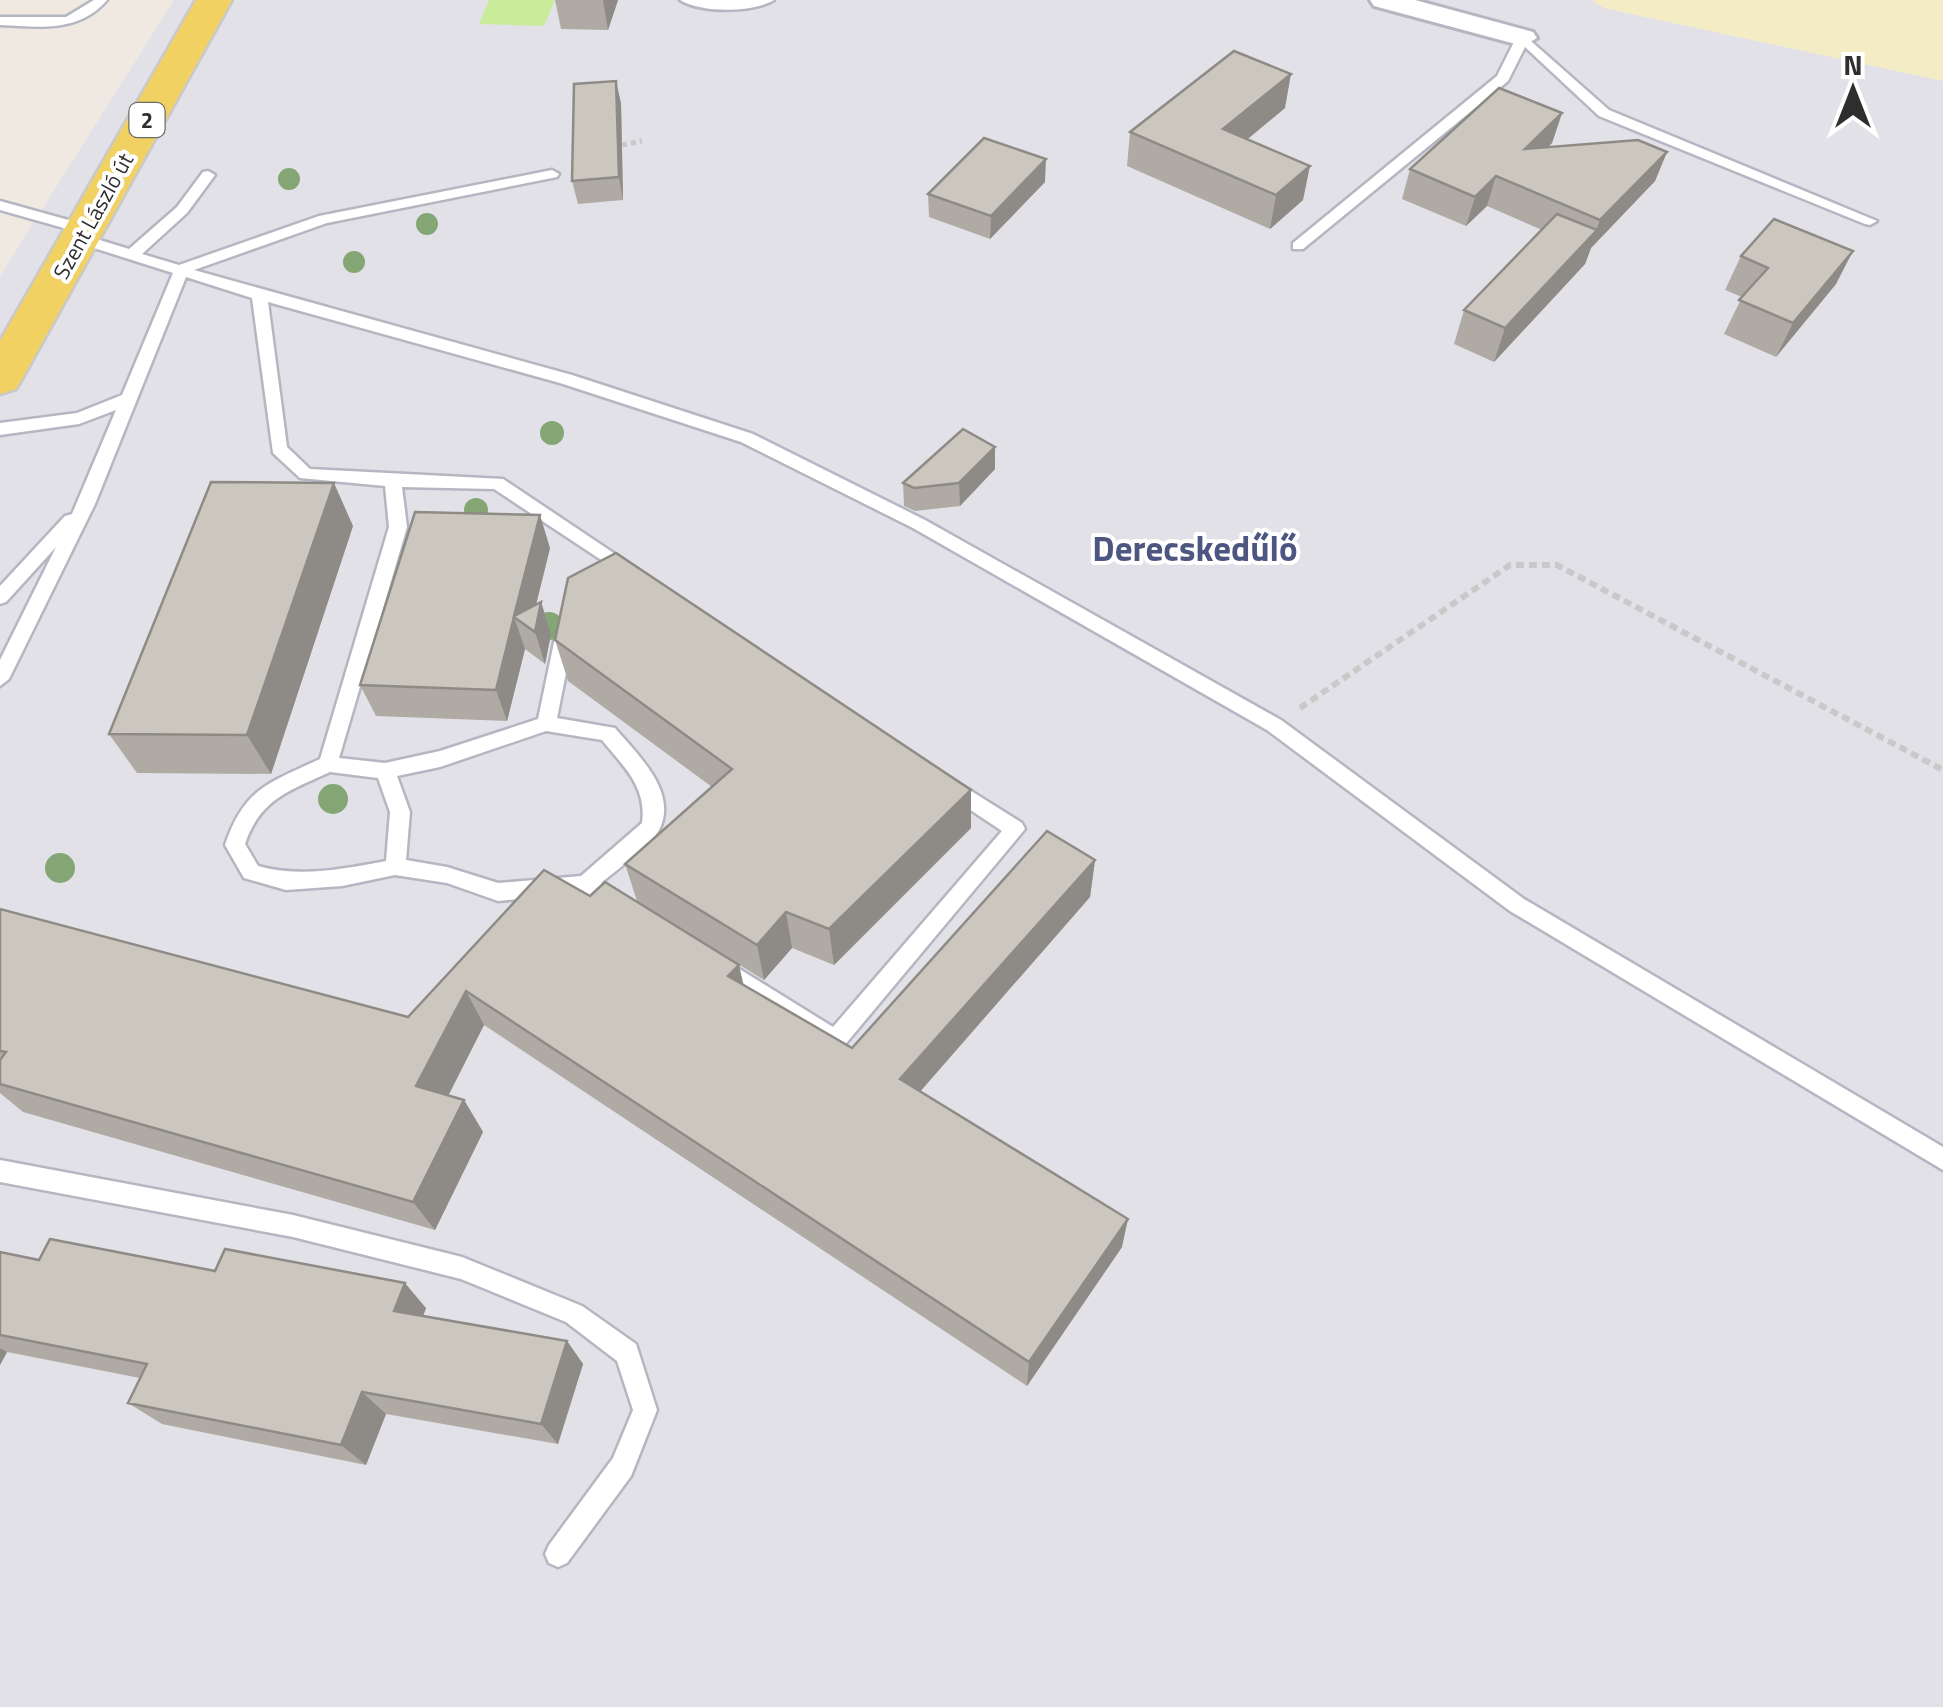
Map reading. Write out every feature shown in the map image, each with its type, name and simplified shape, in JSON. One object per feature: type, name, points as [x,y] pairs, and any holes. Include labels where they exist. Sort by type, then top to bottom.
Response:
[{"type":"main road","name":"Szent László út","points":[[0,378],[214,0]]},
{"type":"street","points":[[1384,0],[1522,38]]},
{"type":"lane","points":[[0,21],[72,22],[90,15],[101,0]]},
{"type":"lane","points":[[686,0],[724,5],[768,0]]},
{"type":"lane","points":[[1298,246],[1503,78],[1522,38],[1604,113],[1870,221]]},
{"type":"lane","points":[[0,679],[86,504],[182,268],[324,219],[552,174]]},
{"type":"lane","points":[[132,254],[182,210],[208,176]]},
{"type":"lane","points":[[0,204],[132,254],[259,295],[566,379],[747,438],[919,524],[1274,725],[1517,905],[1943,1159]]},
{"type":"lane","points":[[259,295],[279,448],[306,474],[497,483],[644,580]]},
{"type":"lane","points":[[0,430],[78,418],[128,399]]},
{"type":"lane","points":[[328,764],[398,527],[393,481]]},
{"type":"lane","points":[[0,596],[86,504]]},
{"type":"lane","points":[[546,724],[567,620]]},
{"type":"lane","points":[[546,724],[608,734],[646,778],[654,805],[650,828],[586,884],[498,892],[447,875],[395,867],[342,878],[286,882],[251,872],[236,845],[244,818],[270,791],[328,764],[386,771],[440,759],[546,724]]},
{"type":"lane","points":[[386,771],[400,812],[395,867]]},
{"type":"lane","points":[[702,956],[834,1040],[1015,830],[934,775]]},
{"type":"lane","points":[[586,884],[636,915]]},
{"type":"lane","points":[[0,1170],[293,1226],[444,1263],[574,1314],[627,1352],[646,1410],[622,1467],[558,1554]]},
{"type":"path","points":[[622,145],[642,141]]},
{"type":"path","points":[[1274,725],[1510,565],[1557,565],[1943,770]]},
{"type":"shaded area","points":[[174,0],[1592,0],[1604,8],[1943,81],[1943,1707],[0,1707],[0,276]]},
{"type":"sand","points":[[1592,0],[1943,0],[1943,81],[1604,8]]},
{"type":"green space","points":[[489,0],[555,0],[544,26],[479,24]]},
{"type":"building","points":[[1234,51],[1291,74],[1223,129],[1310,166],[1276,195],[1130,132]]},
{"type":"building","points":[[616,81],[619,177],[572,181],[574,84]]},
{"type":"building","points":[[1499,88],[1562,113],[1525,149],[1638,140],[1667,152],[1600,220],[1496,176],[1475,197],[1410,169]]},
{"type":"building","points":[[984,138],[1046,159],[991,216],[928,194]]},
{"type":"building","points":[[1557,214],[1597,230],[1505,328],[1464,310]]},
{"type":"building","points":[[1774,219],[1853,251],[1793,323],[1739,300],[1768,268],[1741,256]]},
{"type":"building","points":[[963,429],[995,447],[959,483],[914,488],[903,483]]},
{"type":"building","points":[[211,482],[334,483],[247,735],[109,734]]},
{"type":"building","points":[[415,512],[540,515],[514,616],[541,602],[535,632],[514,617],[496,690],[360,685]]},
{"type":"building","points":[[616,553],[971,790],[829,929],[786,912],[757,945],[625,864],[732,769],[555,640],[568,578]]},
{"type":"building","points":[[1047,831],[1095,860],[900,1079],[1128,1219],[1029,1362],[466,991],[416,1086],[464,1100],[413,1202],[0,1084],[0,1060],[6,1052],[0,1051],[0,909],[408,1017],[544,870],[590,896],[605,882],[739,965],[728,976],[852,1048]]},
{"type":"building","points":[[50,1239],[215,1271],[225,1249],[405,1283],[394,1311],[567,1341],[541,1424],[362,1392],[341,1445],[128,1403],[147,1364],[0,1335],[0,1252],[39,1260]]},
{"type":"district","name":"Derecskedűlő","points":[[1195,548]]}]
